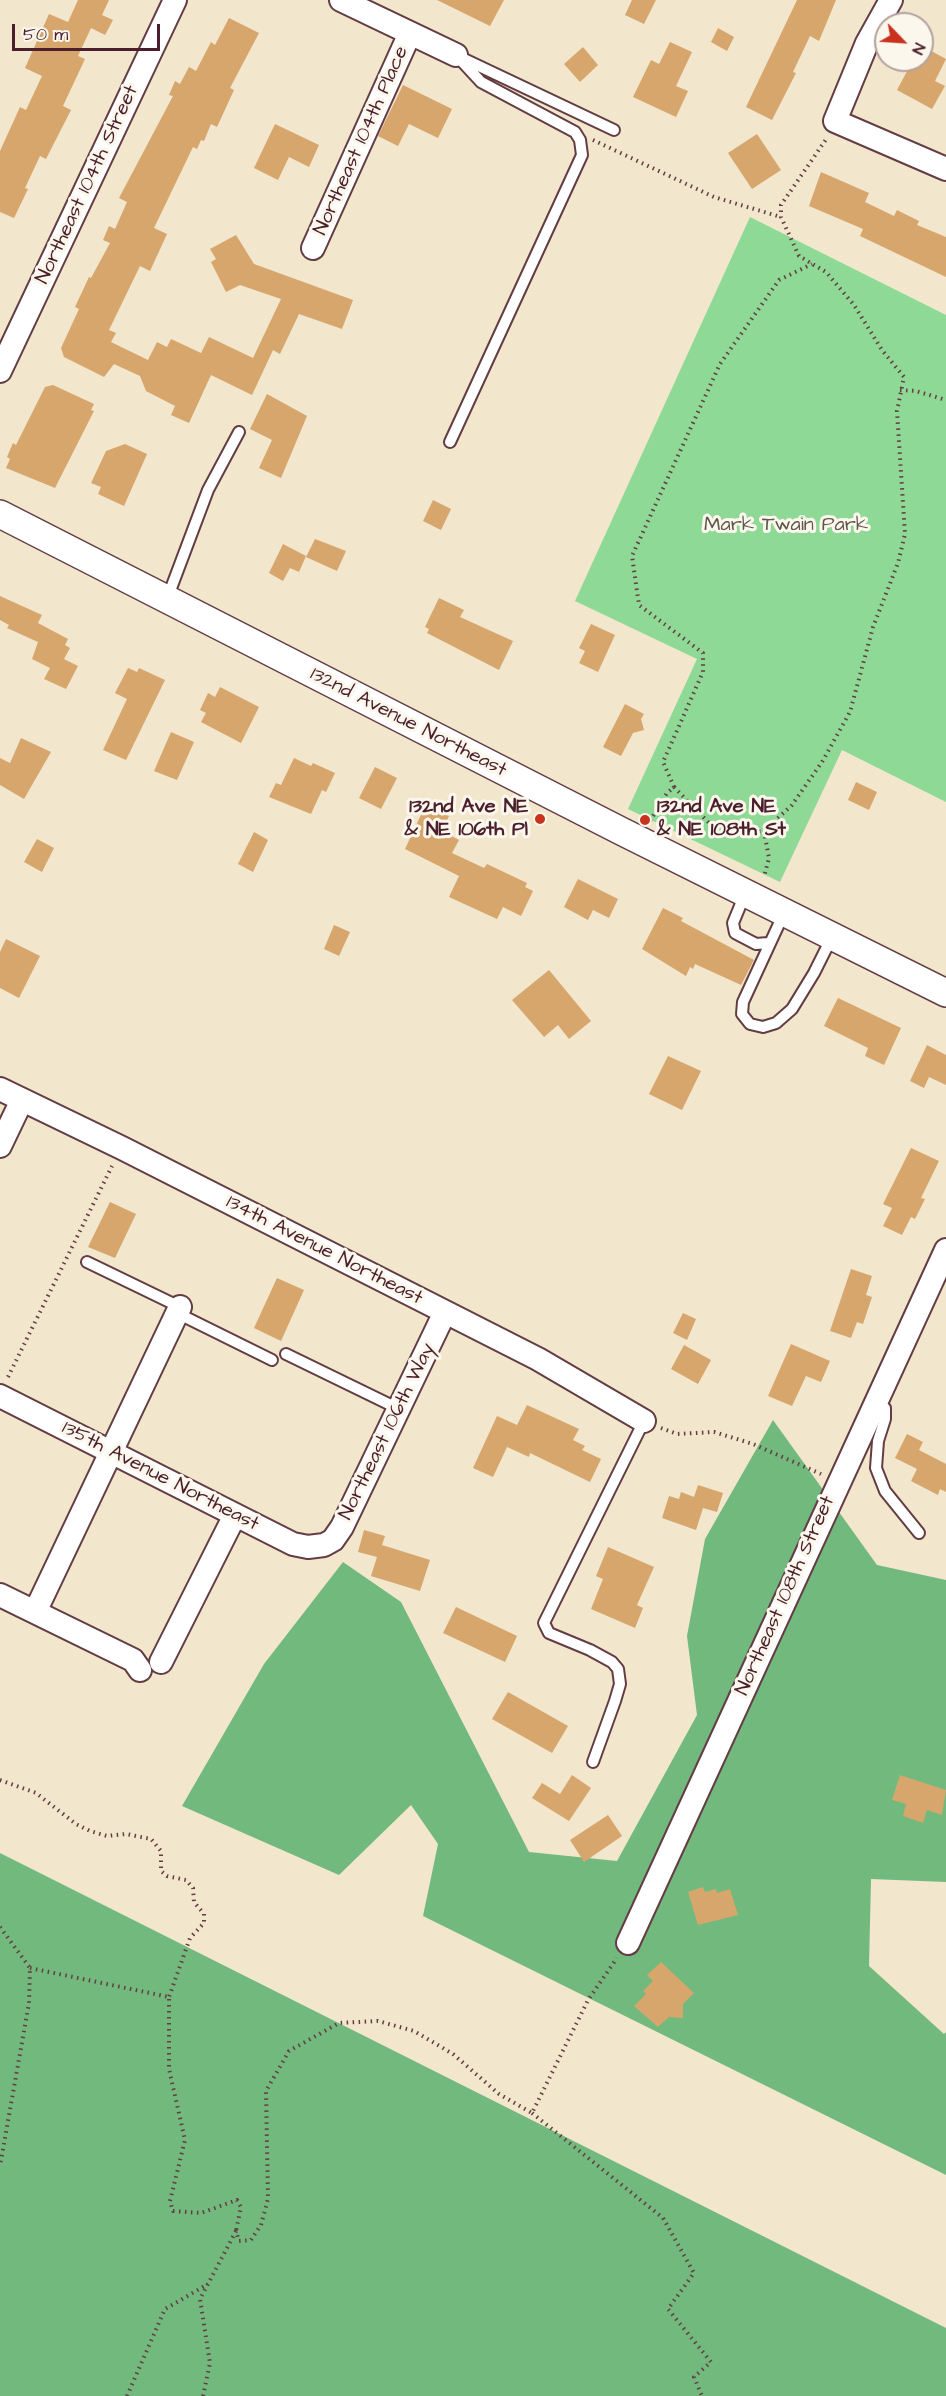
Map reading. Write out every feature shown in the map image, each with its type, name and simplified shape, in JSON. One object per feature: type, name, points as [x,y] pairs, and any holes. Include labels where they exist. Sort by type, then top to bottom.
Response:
[{"type":"street","name":"Northeast 104th Street","points":[[0,371],[175,0]]},
{"type":"street","points":[[891,0],[867,43],[835,121],[946,171],[946,186]]},
{"type":"street","points":[[349,2],[456,55]]},
{"type":"street","name":"Northeast 104th Place","points":[[313,248],[410,33]]},
{"type":"street","name":"132nd Avenue Northeast","points":[[0,514],[946,993]]},
{"type":"street","name":"134th Avenue Northeast","points":[[0,1089],[538,1359],[644,1422]]},
{"type":"street","points":[[0,1146],[22,1100]]},
{"type":"street","name":"Northeast 108th Street","points":[[628,1943],[946,1250]]},
{"type":"street","points":[[35,1612],[179,1310]]},
{"type":"street","name":"Northeast 106th Way","points":[[324,1545],[333,1540],[342,1527],[445,1312]]},
{"type":"street","name":"135th Avenue Northeast","points":[[2,1389],[111,1452],[293,1544],[308,1548],[324,1545]]},
{"type":"street","points":[[161,1662],[234,1515]]},
{"type":"street","points":[[0,1595],[133,1660],[140,1670]]},
{"type":"lane","points":[[456,55],[615,130]]},
{"type":"lane","points":[[450,442],[582,155],[580,141],[575,132],[481,82],[456,55]]},
{"type":"lane","points":[[167,599],[208,490],[239,432]]},
{"type":"lane","points":[[750,895],[733,922],[735,933],[756,944],[768,943]]},
{"type":"lane","points":[[784,912],[743,1002],[742,1014],[750,1024],[763,1027],[776,1023],[792,1009],[814,973],[832,936]]},
{"type":"lane","points":[[87,1262],[272,1360]]},
{"type":"lane","points":[[285,1354],[399,1409]]},
{"type":"lane","points":[[875,1401],[885,1408],[885,1419],[878,1441],[876,1468],[885,1491],[919,1533]]},
{"type":"lane","points":[[593,1762],[620,1684],[618,1670],[612,1662],[590,1650],[549,1633],[544,1623],[644,1422]]},
{"type":"path","points":[[813,264],[779,280],[720,364],[632,556],[639,605],[703,653],[703,672],[663,762],[674,787],[712,826],[741,832],[764,831],[792,806],[822,762],[850,711],[873,627],[898,563],[905,534],[897,411],[904,377],[882,350],[854,305],[826,272],[813,264],[799,256],[781,217],[781,205],[823,146],[835,121]]},
{"type":"path","points":[[588,138],[714,197],[781,217]]},
{"type":"path","points":[[900,390],[916,391],[946,400]]},
{"type":"path","points":[[650,822],[667,793],[674,787]]},
{"type":"path","points":[[750,895],[764,878],[769,858],[764,831]]},
{"type":"path","points":[[2,1389],[117,1157]]},
{"type":"path","points":[[644,1422],[677,1434],[714,1432],[753,1444],[838,1482]]},
{"type":"path","points":[[0,1780],[36,1793],[76,1824],[90,1831],[107,1836],[126,1834],[152,1839],[161,1851],[161,1871],[167,1876],[186,1880],[193,1888],[194,1902],[204,1914],[204,1923],[190,1938],[169,1997],[168,2069],[185,2140],[170,2201],[173,2211],[201,2212],[237,2200],[241,2207],[236,2231],[200,2299],[210,2362],[203,2396]]},
{"type":"path","points":[[0,1927],[30,1968],[29,2003],[0,2166]]},
{"type":"path","points":[[532,2113],[588,2000],[628,1943]]},
{"type":"path","points":[[30,1968],[169,1997]]},
{"type":"path","points":[[236,2231],[239,2241],[251,2240],[261,2225],[268,2199],[266,2091],[289,2051],[339,2023],[378,2021],[414,2031],[453,2054],[499,2094],[532,2113],[663,2218],[694,2273],[668,2308],[711,2361],[694,2377],[702,2396]]},
{"type":"path","points":[[127,2396],[165,2309],[208,2283]]},
{"type":"green space","name":"Mark Twain Park","points":[[750,217],[946,315],[946,802],[842,750],[780,882],[628,809],[697,659],[575,601]]},
{"type":"green space","points":[[773,1420],[877,1565],[946,1580],[946,1882],[871,1879],[869,1966],[944,2034],[946,2032],[946,2175],[423,1916],[438,1844],[411,1805],[339,1875],[182,1806],[264,1664],[343,1562],[401,1602],[529,1852],[617,1861],[697,1715],[687,1636],[705,1539]]},
{"type":"green space","points":[[0,1853],[946,2328],[946,2396],[0,2396]]},
{"type":"building","points":[[78,0],[109,0],[102,15],[113,20],[105,35],[91,28],[78,56],[85,59],[63,106],[71,110],[46,159],[40,156],[14,218],[0,212],[0,151],[20,107],[26,110],[42,76],[25,68],[49,14],[68,22]]},
{"type":"building","points":[[437,0],[504,0],[490,26]]},
{"type":"building","points":[[632,0],[656,0],[644,24],[625,15]]},
{"type":"building","points":[[797,0],[836,0],[819,41],[810,36],[793,72],[796,73],[772,120],[746,107]]},
{"type":"building","points":[[229,18],[259,33],[230,88],[234,90],[217,127],[211,124],[204,141],[201,140],[197,149],[193,147],[154,228],[167,234],[150,271],[140,266],[109,330],[116,333],[111,342],[148,360],[157,342],[167,347],[171,339],[201,353],[209,337],[253,358],[281,299],[240,285],[226,292],[211,262],[216,259],[210,249],[236,235],[254,264],[353,300],[342,329],[299,314],[280,354],[273,350],[252,395],[211,375],[189,423],[171,415],[175,406],[146,391],[140,376],[114,364],[104,377],[64,357],[61,348],[79,309],[75,307],[89,277],[91,278],[110,243],[103,240],[109,226],[115,229],[127,202],[119,198],[173,96],[169,95],[175,81],[180,84],[189,67],[196,71],[211,42],[215,45]]},
{"type":"building","points":[[718,28],[734,37],[727,51],[711,42]]},
{"type":"building","points":[[670,42],[692,52],[676,86],[688,91],[676,117],[633,97],[651,60],[659,64]]},
{"type":"building","points":[[583,47],[598,65],[580,82],[564,64]]},
{"type":"building","points":[[934,52],[946,59],[935,81],[945,86],[932,109],[897,90],[907,72],[934,72]]},
{"type":"building","points":[[403,85],[452,109],[438,138],[409,124],[398,146],[378,136]]},
{"type":"building","points":[[275,124],[319,145],[309,167],[289,157],[278,180],[254,168]]},
{"type":"building","points":[[757,134],[781,170],[752,189],[728,153]]},
{"type":"building","points":[[821,172],[869,193],[865,202],[894,216],[897,210],[919,221],[917,225],[946,237],[946,277],[860,236],[863,229],[809,206]]},
{"type":"building","points":[[53,385],[94,404],[91,410],[94,411],[55,488],[6,468],[10,459],[7,457],[13,443],[16,445],[45,387]]},
{"type":"building","points":[[267,394],[307,416],[281,478],[259,468],[272,440],[250,429]]},
{"type":"building","points":[[125,444],[147,454],[124,506],[98,494],[101,487],[91,483],[106,451]]},
{"type":"building","points":[[433,500],[451,509],[441,530],[423,521]]},
{"type":"building","points":[[315,539],[346,551],[337,571],[306,557]]},
{"type":"building","points":[[283,544],[306,556],[299,572],[290,568],[283,581],[269,573]]},
{"type":"building","points":[[0,596],[42,615],[38,623],[68,639],[65,645],[70,648],[64,659],[78,666],[66,689],[44,679],[50,668],[32,659],[38,642],[7,628],[9,625],[0,620]]},
{"type":"building","points":[[439,598],[464,610],[460,617],[513,641],[499,670],[427,633],[429,629],[425,627]]},
{"type":"building","points":[[591,624],[615,635],[598,672],[579,663],[585,651],[579,648]]},
{"type":"building","points":[[128,668],[137,672],[139,668],[165,680],[126,760],[103,750],[127,699],[115,693]]},
{"type":"building","points":[[220,687],[259,707],[241,743],[201,722],[206,713],[200,710],[208,693],[215,697]]},
{"type":"building","points":[[625,704],[644,714],[641,719],[644,730],[633,733],[621,756],[603,747]]},
{"type":"building","points":[[171,732],[194,742],[177,780],[154,771]]},
{"type":"building","points":[[21,738],[51,752],[24,799],[0,785],[0,758],[10,763]]},
{"type":"building","points":[[294,758],[311,766],[313,763],[335,773],[326,792],[322,790],[311,814],[269,797],[276,783],[281,785]]},
{"type":"building","points":[[375,767],[397,778],[381,809],[359,798]]},
{"type":"building","points":[[856,782],[877,792],[869,810],[848,800]]},
{"type":"building","points":[[426,804],[449,816],[442,831],[459,840],[452,853],[484,868],[487,864],[527,883],[525,887],[533,891],[521,916],[503,907],[497,919],[449,897],[459,876],[405,849]]},
{"type":"building","points":[[254,832],[268,840],[253,872],[238,864]]},
{"type":"building","points":[[37,839],[54,848],[42,872],[24,862]]},
{"type":"building","points":[[578,879],[618,899],[609,918],[593,910],[588,920],[564,907]]},
{"type":"building","points":[[663,908],[683,918],[681,921],[754,960],[741,985],[695,964],[693,969],[690,967],[686,976],[642,949]]},
{"type":"building","points":[[334,925],[350,932],[339,956],[324,949]]},
{"type":"building","points":[[6,939],[40,956],[19,998],[0,988],[0,952]]},
{"type":"building","points":[[549,970],[591,1021],[569,1039],[558,1025],[544,1037],[512,1000]]},
{"type":"building","points":[[838,998],[901,1028],[884,1065],[865,1056],[868,1048],[824,1026]]},
{"type":"building","points":[[927,1045],[946,1055],[946,1085],[929,1077],[924,1088],[910,1081]]},
{"type":"building","points":[[668,1056],[701,1071],[682,1110],[649,1094]]},
{"type":"building","points":[[911,1148],[939,1161],[921,1198],[925,1199],[915,1219],[911,1217],[902,1235],[883,1226],[892,1208],[883,1204]]},
{"type":"building","points":[[110,1202],[136,1214],[115,1258],[88,1247]]},
{"type":"building","points":[[851,1269],[872,1276],[866,1295],[872,1297],[863,1324],[857,1322],[851,1338],[830,1331]]},
{"type":"building","points":[[277,1278],[304,1290],[281,1341],[254,1328]]},
{"type":"building","points":[[683,1313],[696,1319],[687,1340],[673,1333]]},
{"type":"building","points":[[791,1344],[830,1361],[821,1382],[806,1376],[792,1406],[768,1396]]},
{"type":"building","points":[[684,1345],[711,1360],[698,1384],[671,1369]]},
{"type":"building","points":[[527,1405],[579,1429],[573,1440],[585,1446],[582,1450],[601,1459],[590,1482],[530,1453],[529,1457],[507,1447],[493,1477],[473,1468],[497,1416],[517,1425]]},
{"type":"building","points":[[907,1434],[923,1442],[919,1450],[946,1464],[946,1492],[940,1489],[938,1495],[911,1481],[917,1469],[895,1458]]},
{"type":"building","points":[[698,1485],[723,1493],[717,1512],[703,1508],[696,1530],[662,1518],[669,1496],[679,1499],[681,1492],[694,1497]]},
{"type":"building","points":[[364,1530],[385,1536],[382,1545],[430,1560],[420,1591],[371,1576],[377,1557],[358,1552]]},
{"type":"building","points":[[608,1547],[654,1567],[637,1605],[643,1608],[635,1628],[591,1609],[603,1579],[596,1576]]},
{"type":"building","points":[[456,1607],[517,1636],[505,1662],[443,1633]]},
{"type":"building","points":[[508,1692],[568,1726],[552,1753],[492,1719]]},
{"type":"building","points":[[572,1775],[591,1788],[569,1821],[532,1798],[542,1783],[560,1794]]},
{"type":"building","points":[[900,1775],[946,1790],[942,1815],[927,1810],[923,1823],[903,1816],[906,1804],[892,1800]]},
{"type":"building","points":[[608,1815],[622,1836],[584,1862],[570,1840]]},
{"type":"building","points":[[703,1887],[705,1892],[716,1889],[717,1893],[730,1889],[738,1915],[698,1925],[688,1892]]},
{"type":"building","points":[[661,1962],[694,1993],[683,2004],[683,2018],[669,2017],[658,2027],[634,2006],[646,1994],[643,1991],[653,1981],[647,1975]]},
{"type":"place","name":"132nd Ave NE & NE 106th Pl","points":[[540,819]]},
{"type":"place","name":"132nd Ave NE & NE 108th St","points":[[645,820]]}]
